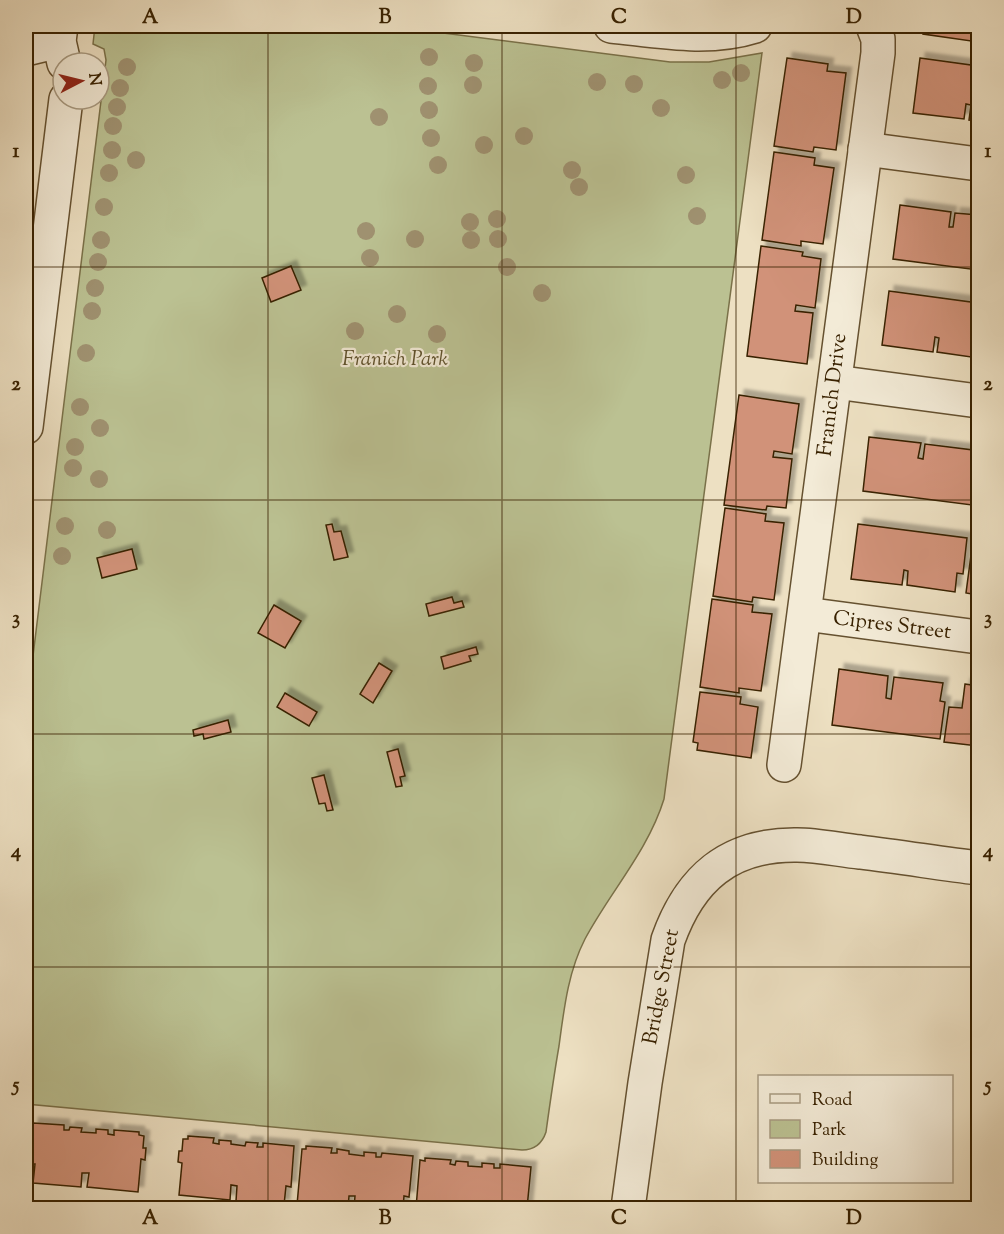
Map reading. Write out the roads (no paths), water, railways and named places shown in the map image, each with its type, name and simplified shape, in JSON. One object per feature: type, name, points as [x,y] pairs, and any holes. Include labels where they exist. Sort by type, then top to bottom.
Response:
[{"type":"street","points":[[611,26],[700,34],[730,32],[755,26]]},
{"type":"street","name":"Franich Drive","points":[[784,765],[879,46],[873,26]]},
{"type":"street","points":[[26,49],[61,43]]},
{"type":"street","points":[[26,427],[28,384],[64,111]]},
{"type":"street","points":[[866,149],[978,164]]},
{"type":"street","points":[[835,382],[978,400]]},
{"type":"street","name":"Cipres Street","points":[[805,614],[978,637]]},
{"type":"street","name":"Bridge Street","points":[[628,1209],[668,940],[685,902],[707,874],[736,856],[783,845],[814,846],[978,868]]},
{"type":"park label","name":"Franich Park","points":[[395,360]]}]
